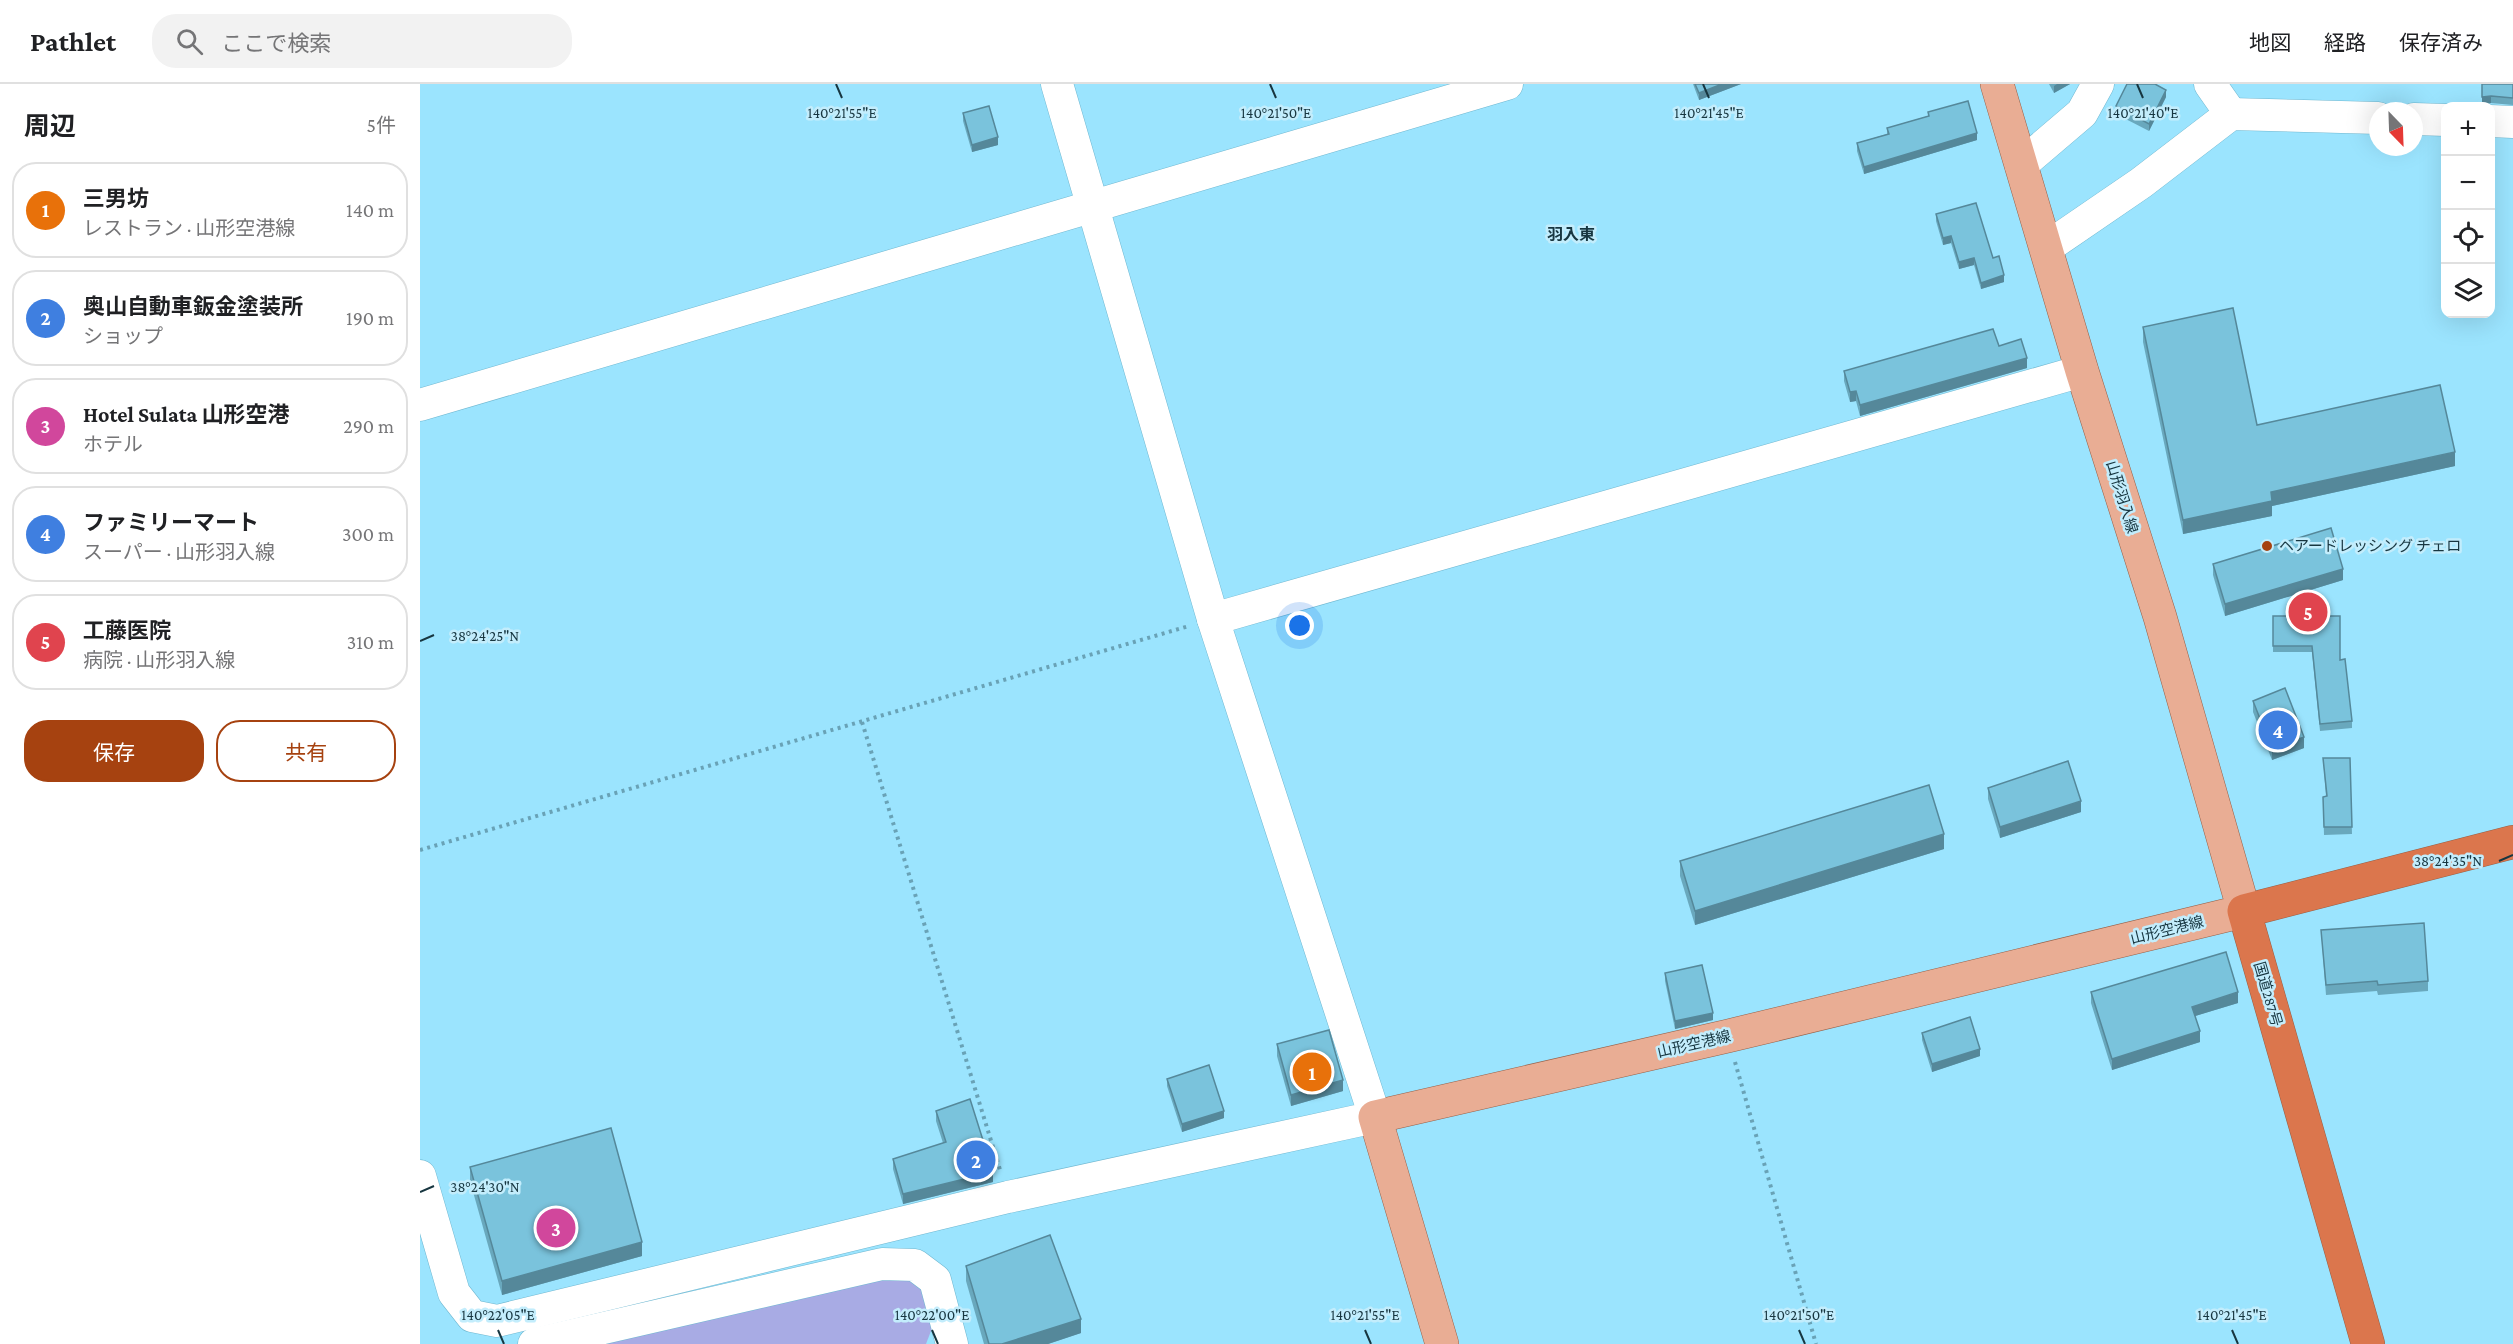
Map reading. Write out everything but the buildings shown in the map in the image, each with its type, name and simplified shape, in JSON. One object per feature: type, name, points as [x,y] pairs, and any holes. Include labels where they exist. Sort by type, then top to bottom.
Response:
[{"type":"highway","points":[[2244,911],[2513,842]]},
{"type":"highway","name":"国道287号","points":[[2244,911],[2368,1344]]},
{"type":"main road","name":"山形羽入線","points":[[1997,84],[2082,371],[2160,617],[2244,911]]},
{"type":"main road","name":"山形空港線","points":[[1375,1117],[1728,1036],[2244,911]]},
{"type":"main road","points":[[1375,1117],[1442,1344]]},
{"type":"street","points":[[420,1176],[454,1293],[472,1316],[497,1321],[1008,1197],[1375,1117],[1213,620],[1058,84]]},
{"type":"street","points":[[420,405],[1507,84]]},
{"type":"street","points":[[2021,165],[2082,113],[2098,84]]},
{"type":"street","points":[[2210,84],[2231,114]]},
{"type":"street","points":[[2046,248],[2141,183],[2231,114],[2369,118]]},
{"type":"street","points":[[2423,119],[2441,120]]},
{"type":"street","points":[[2495,121],[2513,122]]},
{"type":"street","points":[[1213,620],[2082,371]]},
{"type":"street","points":[[534,1344],[882,1264],[915,1265],[935,1280],[951,1344]]},
{"type":"path","points":[[420,850],[1213,620]]},
{"type":"path","points":[[862,722],[1008,1197]]},
{"type":"path","points":[[1728,1036],[1816,1344]]},
{"type":"shaded area","points":[[886,1276],[906,1278],[921,1285],[934,1323],[926,1344],[576,1344]]},
{"type":"place","name":"ヘアードレッシング チェロ","points":[[2267,546]]},
{"type":"place","name":"工藤医院","points":[[2308,612]]},
{"type":"place","name":"ファミリーマート","points":[[2278,730]]},
{"type":"place","name":"三男坊","points":[[1312,1072]]},
{"type":"place","name":"奥山自動車鈑金塗装所","points":[[976,1160]]},
{"type":"place","name":"Hotel Sulata 山形空港","points":[[556,1228]]},
{"type":"district","name":"羽入東","points":[[1571,234]]}]
